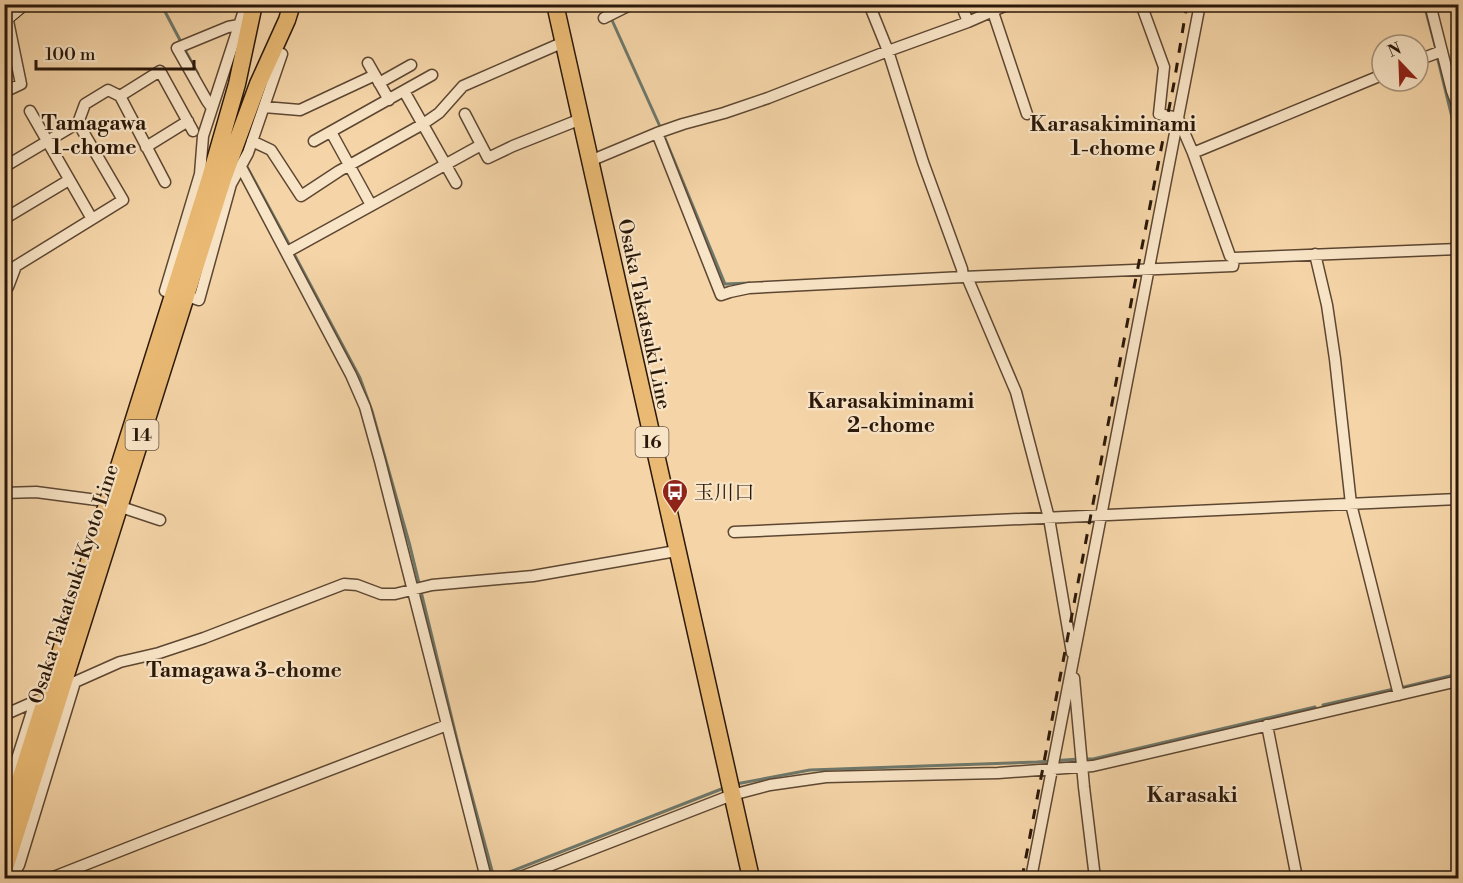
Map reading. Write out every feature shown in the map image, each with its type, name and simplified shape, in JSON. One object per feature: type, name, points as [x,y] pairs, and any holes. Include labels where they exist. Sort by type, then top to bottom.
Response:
[{"type":"main road","points":[[6,18],[22,4]]},
{"type":"main road","name":"Osaka Takatsuki Kyoto Line","points":[[4,831],[210,178],[237,84],[254,4]]},
{"type":"main road","name":"Osaka Takatsuki Kyoto Line","points":[[4,871],[223,179],[258,84],[292,4]]},
{"type":"main road","name":"Osaka Takatsuki Line","points":[[555,4],[751,879]]},
{"type":"street","points":[[169,292],[165,291],[200,174],[203,136],[246,4]]},
{"type":"street","points":[[604,18],[632,4]]},
{"type":"street","points":[[869,4],[888,51],[923,162],[965,277],[1016,392],[1049,518],[1070,640],[1095,879]]},
{"type":"street","points":[[961,4],[968,22]]},
{"type":"street","points":[[590,161],[657,133],[768,98],[968,22],[1009,4]]},
{"type":"street","points":[[1141,4],[1164,67],[1159,114],[1178,118]]},
{"type":"street","points":[[1031,879],[1200,4]]},
{"type":"street","points":[[1430,4],[1458,107]]},
{"type":"street","points":[[993,12],[1027,114]]},
{"type":"street","points":[[4,92],[21,84],[6,18]]},
{"type":"street","points":[[212,108],[177,48],[228,27],[239,25]]},
{"type":"street","points":[[252,141],[271,150],[301,196],[423,124],[439,113],[463,86],[564,42]]},
{"type":"street","points":[[1430,56],[1442,51]]},
{"type":"street","points":[[193,298],[199,300],[231,184],[248,153],[282,54]]},
{"type":"street","points":[[368,63],[389,100]]},
{"type":"street","points":[[264,107],[300,110],[411,65]]},
{"type":"street","points":[[120,96],[160,71],[191,126],[146,147]]},
{"type":"street","points":[[314,141],[432,75]]},
{"type":"street","points":[[1193,153],[1370,80]]},
{"type":"street","points":[[5,165],[78,123],[85,104],[108,90],[120,96],[165,182]]},
{"type":"street","points":[[404,91],[456,183]]},
{"type":"street","points":[[30,111],[92,219]]},
{"type":"street","points":[[465,114],[488,158],[581,119]]},
{"type":"street","points":[[1178,118],[1230,256],[1234,258],[1458,249]]},
{"type":"street","points":[[4,289],[8,287],[16,266],[123,200],[78,123]]},
{"type":"street","points":[[331,132],[371,205]]},
{"type":"street","points":[[657,133],[721,295],[749,288],[1233,266],[1234,258]]},
{"type":"street","points":[[286,252],[481,145]]},
{"type":"street","points":[[241,167],[346,366],[365,407],[486,879]]},
{"type":"street","points":[[4,219],[69,180]]},
{"type":"street","points":[[1315,254],[1327,305],[1335,359],[1351,504],[1399,695]]},
{"type":"street","points":[[4,493],[36,492],[97,500]]},
{"type":"street","points":[[734,532],[1458,499]]},
{"type":"street","points":[[127,509],[160,520]]},
{"type":"street","points":[[12,879],[19,866],[75,682],[120,662],[159,653],[204,638],[344,584],[357,585],[381,594],[394,594],[432,585],[533,576],[676,551]]},
{"type":"street","points":[[519,879],[732,795],[770,785],[826,777],[998,773],[1093,766],[1458,681]]},
{"type":"street","points":[[4,715],[38,700],[4,800]]},
{"type":"street","points":[[51,879],[447,725]]},
{"type":"street","points":[[1267,725],[1298,879]]},
{"type":"waterway","points":[[161,4],[181,42]]},
{"type":"waterway","points":[[605,4],[608,12]]},
{"type":"waterway","points":[[1424,4],[1436,49]]},
{"type":"waterway","points":[[611,18],[662,131],[725,284],[749,283]]},
{"type":"waterway","points":[[184,48],[198,74]]},
{"type":"waterway","points":[[1437,56],[1458,142]]},
{"type":"waterway","points":[[246,165],[290,246]]},
{"type":"waterway","points":[[293,252],[360,378],[372,411],[410,546],[460,752],[494,878]]},
{"type":"waterway","points":[[1400,688],[1458,674]]},
{"type":"waterway","points":[[1323,705],[1394,689]]},
{"type":"waterway","points":[[1085,759],[1315,707]]},
{"type":"waterway","points":[[736,784],[810,770],[1079,759]]},
{"type":"waterway","points":[[494,878],[724,788]]},
{"type":"railway","points":[[1022,878],[1174,83],[1187,4]]},
{"type":"place","name":"玉川口","points":[[675,515]]},
{"type":"district","name":"Tamagawa 1-chome","points":[[94,135]]},
{"type":"district","name":"Karasakiminami 1-chome","points":[[1113,136]]},
{"type":"district","name":"Karasakiminami 2-chome","points":[[891,413]]},
{"type":"district","name":"Tamagawa 3-chome","points":[[244,670]]},
{"type":"district","name":"Karasaki","points":[[1192,795]]}]
